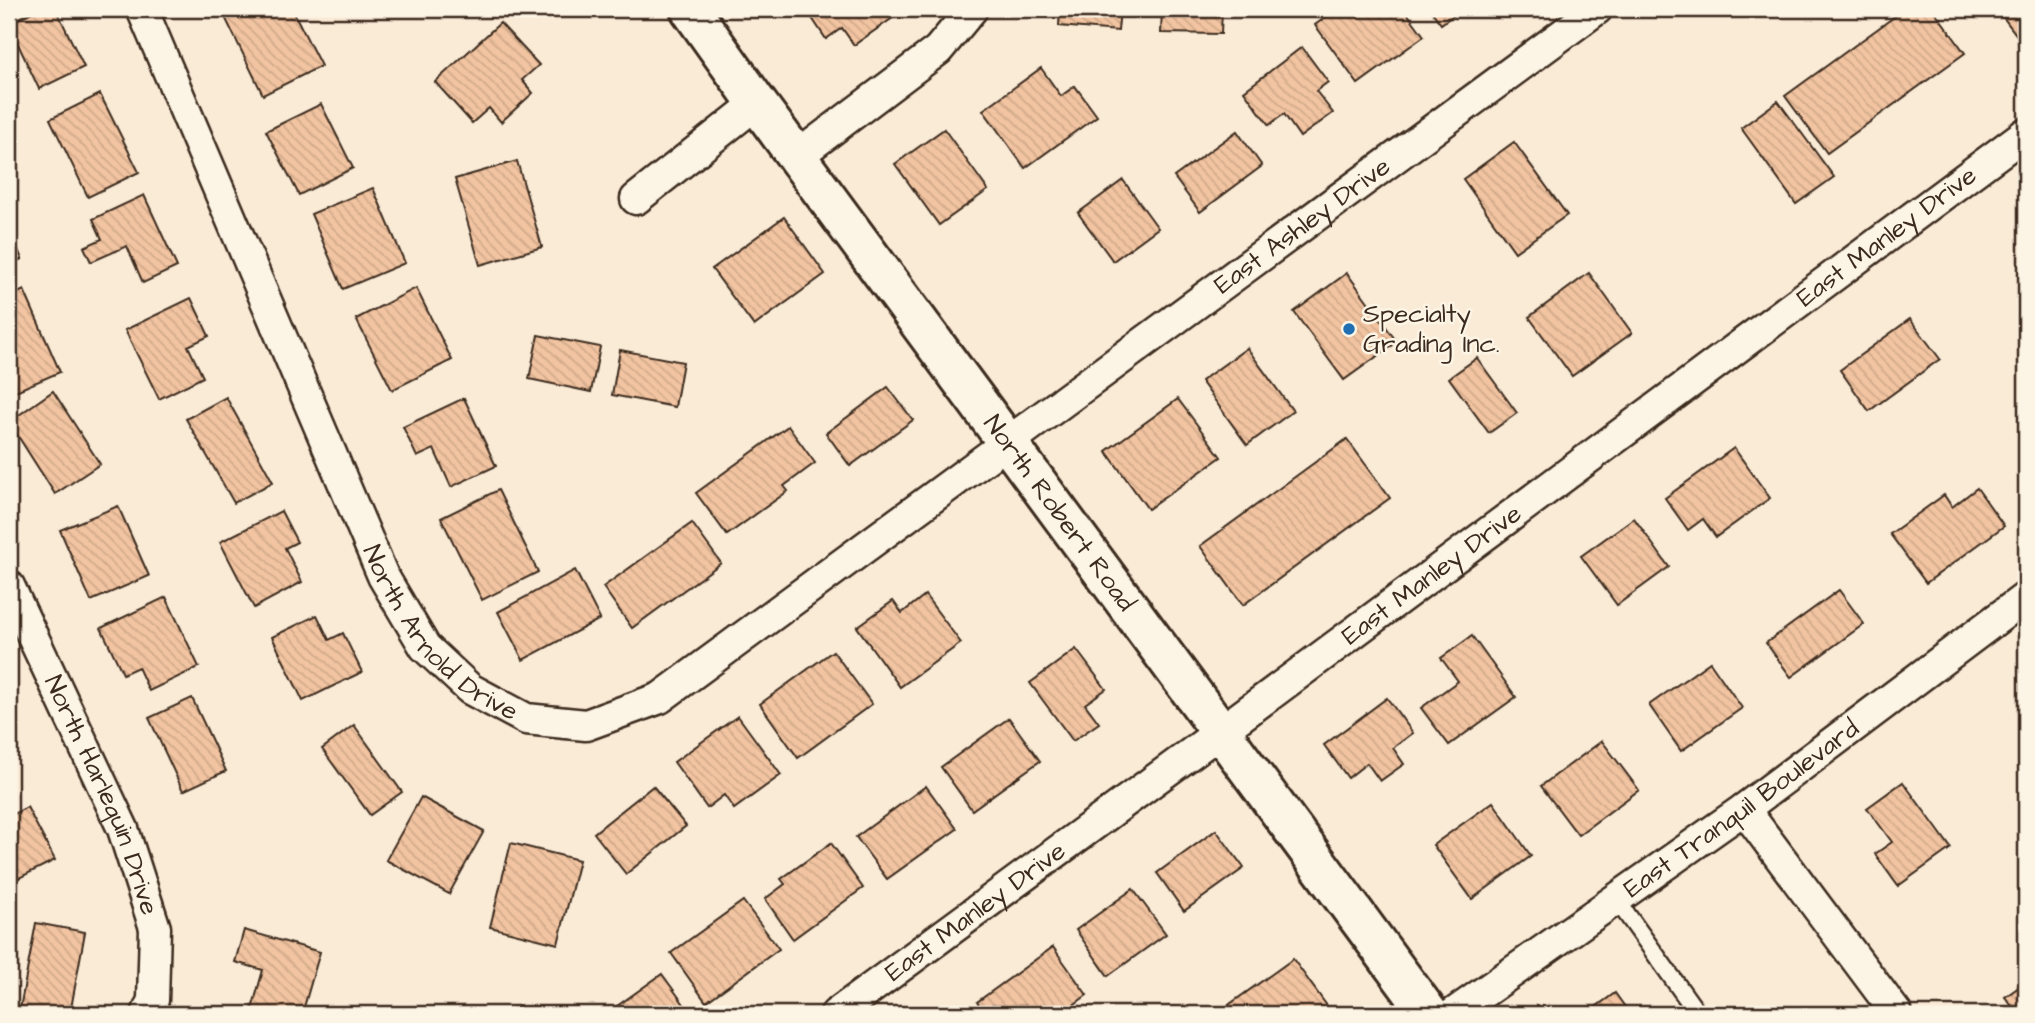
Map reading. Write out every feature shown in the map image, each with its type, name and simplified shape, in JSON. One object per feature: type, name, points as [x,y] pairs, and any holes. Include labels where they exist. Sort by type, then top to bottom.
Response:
[{"type":"main road","name":"North Robert Road","points":[[690,9],[796,157],[1429,1014]]},
{"type":"street","name":"North Arnold Drive","points":[[142,9],[383,576],[425,648],[470,690],[526,719],[586,724],[660,698],[1008,442]]},
{"type":"street","points":[[796,157],[937,50],[972,9]]},
{"type":"street","name":"East Ashley Drive","points":[[1008,442],[1597,9]]},
{"type":"street","points":[[636,199],[757,103]]},
{"type":"street","name":"East Manley Drive","points":[[836,1014],[2026,133]]},
{"type":"street","name":"North Harlequin Drive","points":[[9,586],[123,829],[155,928],[153,1000],[147,1014]]},
{"type":"street","name":"East Tranquil Boulevard","points":[[1453,1014],[1744,809],[2026,597]]},
{"type":"street","points":[[1744,809],[1898,1014]]},
{"type":"lane","points":[[1616,899],[1698,1014]]},
{"type":"building","points":[[38,9],[56,9],[84,67],[39,89],[9,25]]},
{"type":"building","points":[[237,9],[292,9],[321,66],[263,95],[224,15]]},
{"type":"building","points":[[806,9],[904,10],[854,45],[842,28],[826,39]]},
{"type":"building","points":[[1060,9],[1120,9],[1118,31],[1059,26]]},
{"type":"building","points":[[1162,9],[1222,9],[1221,34],[1161,33]]},
{"type":"building","points":[[1337,9],[1404,9],[1424,36],[1358,84],[1315,25]]},
{"type":"building","points":[[1430,9],[1462,9],[1441,24]]},
{"type":"building","points":[[1905,9],[1933,9],[1965,53],[1827,153],[1785,96]]},
{"type":"building","points":[[1997,9],[2026,9],[2026,37],[2021,41]]},
{"type":"building","points":[[500,23],[539,65],[522,80],[533,93],[501,122],[489,108],[472,123],[435,82]]},
{"type":"building","points":[[1302,47],[1328,82],[1316,91],[1333,113],[1300,137],[1284,114],[1269,125],[1244,91]]},
{"type":"building","points":[[1041,68],[1061,96],[1075,86],[1097,116],[1025,168],[983,110]]},
{"type":"building","points":[[100,94],[139,172],[88,197],[50,119]]},
{"type":"building","points":[[1778,101],[1834,177],[1796,204],[1741,128]]},
{"type":"building","points":[[321,104],[353,168],[299,195],[266,131]]},
{"type":"building","points":[[944,129],[988,190],[939,225],[895,164]]},
{"type":"building","points":[[1237,131],[1262,166],[1200,212],[1174,177]]},
{"type":"building","points":[[1514,142],[1567,215],[1515,252],[1463,179]]},
{"type":"building","points":[[517,161],[542,247],[480,265],[455,179]]},
{"type":"building","points":[[1123,180],[1158,228],[1113,261],[1078,213]]},
{"type":"building","points":[[373,188],[405,263],[343,289],[311,214]]},
{"type":"building","points":[[144,195],[177,267],[143,283],[127,246],[91,262],[84,247],[102,239],[93,219]]},
{"type":"building","points":[[784,217],[825,274],[754,326],[712,269]]},
{"type":"building","points":[[9,229],[22,259],[9,265]]},
{"type":"building","points":[[1347,273],[1397,342],[1344,380],[1294,312]]},
{"type":"building","points":[[1589,273],[1632,333],[1572,376],[1529,317]]},
{"type":"building","points":[[416,288],[452,360],[392,390],[356,319]]},
{"type":"building","points":[[24,290],[60,372],[9,394],[9,297]]},
{"type":"building","points":[[191,298],[209,336],[188,346],[203,377],[159,399],[125,330]]},
{"type":"building","points":[[1910,319],[1940,359],[1869,411],[1840,370]]},
{"type":"building","points":[[538,335],[600,347],[591,392],[529,379]]},
{"type":"building","points":[[1247,348],[1293,411],[1247,445],[1201,381]]},
{"type":"building","points":[[620,350],[683,362],[675,407],[612,395]]},
{"type":"building","points":[[1477,358],[1517,413],[1489,433],[1449,378]]},
{"type":"building","points":[[888,387],[913,420],[850,466],[826,433]]},
{"type":"building","points":[[53,391],[100,464],[55,494],[9,422]]},
{"type":"building","points":[[226,397],[273,482],[234,503],[186,419]]},
{"type":"building","points":[[464,398],[496,466],[451,487],[434,449],[417,457],[403,427]]},
{"type":"building","points":[[1178,399],[1221,457],[1148,509],[1106,451]]},
{"type":"building","points":[[788,426],[815,463],[784,486],[788,491],[727,535],[696,493]]},
{"type":"building","points":[[1347,439],[1390,498],[1243,605],[1200,546]]},
{"type":"building","points":[[1734,448],[1770,498],[1716,537],[1703,519],[1688,530],[1665,498]]},
{"type":"building","points":[[1977,488],[2004,526],[1926,583],[1890,534],[1944,495],[1952,507]]},
{"type":"building","points":[[498,490],[538,572],[482,600],[441,518]]},
{"type":"building","points":[[118,506],[149,576],[91,601],[60,530]]},
{"type":"building","points":[[281,511],[297,542],[285,548],[302,582],[254,608],[220,542]]},
{"type":"building","points":[[1634,518],[1669,567],[1617,605],[1581,556]]},
{"type":"building","points":[[692,523],[721,563],[632,628],[603,587]]},
{"type":"building","points":[[575,570],[600,619],[523,660],[498,612]]},
{"type":"building","points":[[1839,590],[1864,624],[1791,677],[1766,643]]},
{"type":"building","points":[[925,595],[961,643],[900,687],[857,627],[893,601],[902,613]]},
{"type":"building","points":[[166,597],[199,667],[149,691],[138,667],[123,674],[101,628]]},
{"type":"building","points":[[317,615],[329,640],[343,633],[362,672],[303,701],[272,637]]},
{"type":"building","points":[[1472,636],[1516,697],[1449,745],[1421,708],[1458,681],[1441,658]]},
{"type":"building","points":[[1076,649],[1106,689],[1085,704],[1099,723],[1073,741],[1030,683]]},
{"type":"building","points":[[833,651],[872,704],[798,758],[760,704]]},
{"type":"building","points":[[1710,662],[1742,708],[1681,751],[1649,705]]},
{"type":"building","points":[[192,698],[226,771],[183,791],[149,718]]},
{"type":"building","points":[[1387,698],[1413,733],[1393,748],[1404,764],[1380,781],[1367,763],[1348,778],[1324,745]]},
{"type":"building","points":[[738,716],[781,775],[734,809],[724,795],[707,808],[674,762]]},
{"type":"building","points":[[1009,718],[1040,761],[972,810],[941,767]]},
{"type":"building","points":[[354,725],[402,792],[370,815],[322,749]]},
{"type":"building","points":[[1602,741],[1639,790],[1578,835],[1541,786]]},
{"type":"building","points":[[1903,782],[1951,848],[1898,886],[1875,854],[1892,842],[1867,808]]},
{"type":"building","points":[[653,786],[686,826],[626,874],[594,833]]},
{"type":"building","points":[[926,786],[957,829],[887,879],[856,837]]},
{"type":"building","points":[[421,797],[484,831],[449,894],[386,860]]},
{"type":"building","points":[[1493,802],[1531,856],[1472,899],[1433,845]]},
{"type":"building","points":[[27,807],[55,860],[9,883],[9,816]]},
{"type":"building","points":[[1216,830],[1244,868],[1184,911],[1157,873]]},
{"type":"building","points":[[511,843],[579,860],[558,944],[490,927]]},
{"type":"building","points":[[831,843],[863,888],[793,939],[765,899],[785,884],[781,879]]},
{"type":"building","points":[[1133,889],[1166,934],[1108,976],[1076,930]]},
{"type":"building","points":[[743,901],[779,949],[706,1002],[671,953]]},
{"type":"building","points":[[36,923],[85,932],[70,1014],[19,1014]]},
{"type":"building","points":[[244,930],[320,952],[302,1014],[251,1013],[263,970],[235,962]]},
{"type":"building","points":[[1053,947],[1087,995],[1061,1014],[986,1014],[977,1002]]},
{"type":"building","points":[[1293,959],[1330,1010],[1324,1014],[1227,1014],[1223,1009]]},
{"type":"building","points":[[662,974],[691,1014],[606,1014]]},
{"type":"building","points":[[2026,982],[2026,1014],[2018,1014],[2005,997]]},
{"type":"building","points":[[1615,993],[1630,1014],[1586,1014]]},
{"type":"place","name":"Specialty Grading Inc.","points":[[1349,329]]}]
